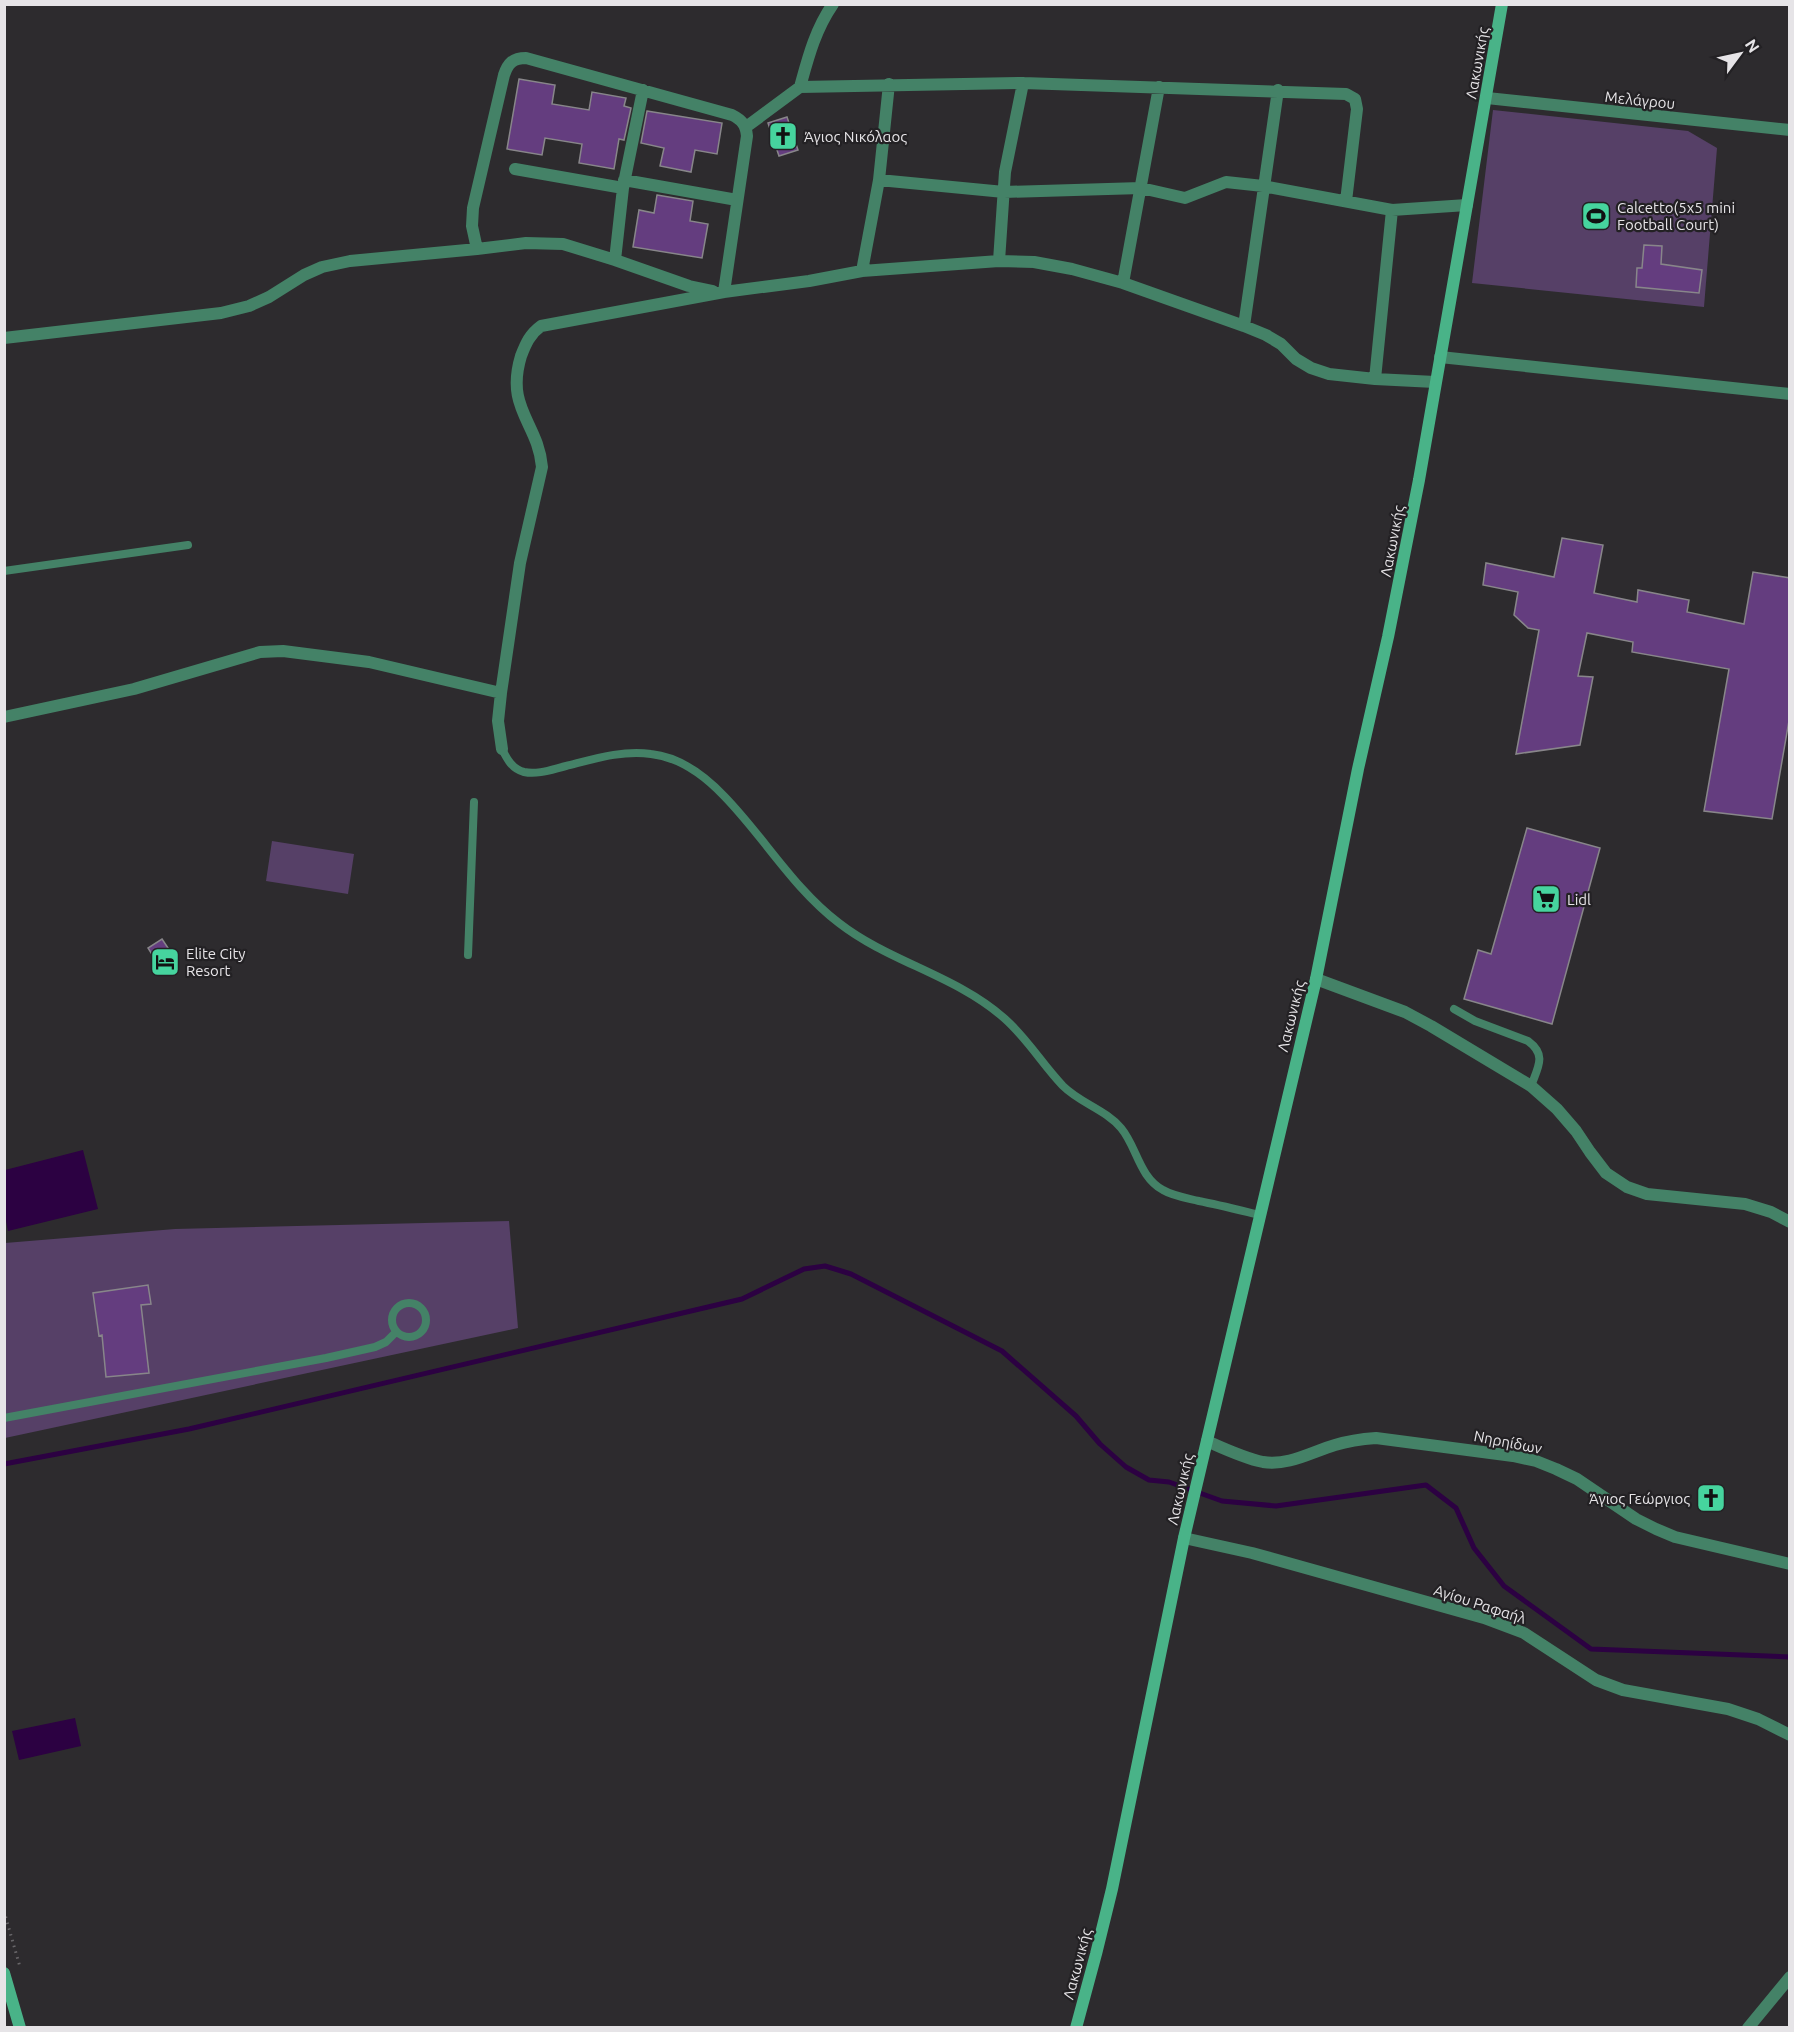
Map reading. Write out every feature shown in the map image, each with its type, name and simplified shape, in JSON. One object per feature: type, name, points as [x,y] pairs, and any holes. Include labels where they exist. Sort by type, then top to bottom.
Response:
[{"type":"main road","name":"Λακωνικής","points":[[1076,2028],[1112,1889],[1184,1538],[1316,979],[1358,769],[1388,638],[1419,480],[1502,4]]},
{"type":"main road","points":[[4,1973],[20,2028]]},
{"type":"street","points":[[800,87],[813,40],[833,4]]},
{"type":"street","points":[[477,249],[472,226],[473,208],[504,75],[508,64],[516,58],[526,58],[741,119],[746,127],[747,136],[723,292]]},
{"type":"street","points":[[746,127],[800,87],[1023,83],[1346,94],[1355,99],[1357,109],[1346,201]]},
{"type":"street","points":[[999,261],[1005,172],[1023,83]]},
{"type":"street","points":[[862,270],[879,180],[889,84]]},
{"type":"street","points":[[1123,283],[1159,87]]},
{"type":"street","points":[[615,260],[623,184],[643,90]]},
{"type":"street","points":[[1244,326],[1278,90]]},
{"type":"street","name":"Μελάγρου","points":[[1487,98],[1790,130]]},
{"type":"street","points":[[515,169],[737,201]]},
{"type":"street","points":[[879,180],[1004,192],[1141,188],[1185,198],[1226,182],[1263,186],[1392,210],[1467,205]]},
{"type":"street","points":[[1375,379],[1392,210]]},
{"type":"street","points":[[4,338],[221,313],[249,306],[269,297],[304,275],[322,267],[350,261],[526,243],[563,244],[689,286],[723,292]]},
{"type":"street","points":[[502,749],[498,721],[501,693],[520,563],[542,466],[541,452],[518,401],[516,381],[525,344],[532,333],[541,326],[723,292],[809,281],[862,270],[999,261],[1034,262],[1123,283],[1244,326],[1281,344],[1296,359],[1311,368],[1329,374],[1435,382]]},
{"type":"street","points":[[1440,357],[1790,394]]},
{"type":"street","points":[[4,717],[134,689],[260,652],[283,651],[369,662],[501,693]]},
{"type":"street","points":[[1316,979],[1405,1012],[1532,1086],[1576,1131],[1606,1173],[1627,1187],[1647,1194],[1745,1204],[1771,1212],[1790,1222]]},
{"type":"street","name":"Νηρηίδων","points":[[1206,1444],[1264,1462],[1286,1462],[1355,1440],[1376,1438],[1513,1456],[1557,1468],[1636,1519],[1675,1537],[1790,1564]]},
{"type":"street","name":"Αγίου Ραφαήλ","points":[[1184,1538],[1263,1556],[1484,1618],[1524,1633],[1596,1680],[1623,1690],[1728,1709],[1758,1719],[1790,1735]]},
{"type":"street","points":[[1748,2028],[1790,1977]]},
{"type":"lane","points":[[4,571],[188,545]]},
{"type":"lane","points":[[502,749],[509,763],[523,772],[538,772],[604,756],[628,753],[652,754],[677,762],[700,775],[742,815],[815,904],[865,941],[935,974],[987,1004],[1005,1019],[1077,1099],[1111,1118],[1122,1129],[1151,1182],[1176,1196],[1260,1215]]},
{"type":"lane","points":[[468,955],[474,802]]},
{"type":"lane","points":[[1454,1009],[1475,1021],[1536,1046],[1540,1054],[1540,1063],[1532,1086]]},
{"type":"lane","points":[[405,1302],[418,1304],[426,1314],[426,1326],[418,1335],[406,1337],[396,1332],[391,1320],[395,1309],[405,1302]]},
{"type":"lane","points":[[4,1418],[326,1358],[375,1347],[386,1342],[396,1332]]},
{"type":"shaded area","name":"Calcetto(5x5 mini Football Court)","points":[[1493,110],[1688,131],[1717,148],[1704,307],[1472,283]]},
{"type":"shaded area","points":[[272,841],[354,854],[348,894],[266,881]]},
{"type":"shaded area","points":[[83,1150],[98,1209],[8,1231],[5,1216],[5,1170]]},
{"type":"shaded area","points":[[509,1221],[518,1328],[5,1438],[5,1243],[175,1229]]},
{"type":"shaded area","points":[[75,1718],[81,1746],[19,1760],[12,1731]]},
{"type":"building","points":[[519,79],[555,85],[552,104],[589,110],[592,92],[626,98],[624,106],[631,108],[624,140],[619,139],[614,169],[579,163],[582,144],[545,138],[542,155],[507,149]]},
{"type":"building","points":[[647,111],[722,123],[717,154],[695,150],[691,172],[660,166],[664,148],[641,143]]},
{"type":"building","name":"Άγιος Νικόλαος","points":[[787,117],[798,150],[779,156],[768,123]]},
{"type":"building","points":[[657,195],[693,201],[690,221],[708,224],[702,258],[633,247],[639,210],[654,213]]},
{"type":"building","points":[[1644,245],[1662,246],[1661,264],[1702,270],[1699,293],[1636,287],[1637,268],[1642,268]]},
{"type":"building","points":[[1562,538],[1603,545],[1594,593],[1637,602],[1638,590],[1689,600],[1687,612],[1744,624],[1753,572],[1790,578],[1790,715],[1772,819],[1704,811],[1729,669],[1632,652],[1633,642],[1587,633],[1578,676],[1593,677],[1580,745],[1516,754],[1539,630],[1528,628],[1514,615],[1518,592],[1483,585],[1486,563],[1554,577]]},
{"type":"building","name":"Lidl","points":[[1527,828],[1600,848],[1552,1024],[1464,999],[1478,950],[1491,954]]},
{"type":"building","points":[[162,939],[178,963],[163,972],[148,948]]},
{"type":"building","points":[[148,1285],[151,1304],[141,1305],[149,1373],[106,1377],[102,1335],[99,1336],[93,1293]]},
{"type":"waterway","points":[[4,1464],[189,1429],[742,1299],[804,1269],[825,1266],[851,1274],[1002,1351],[1076,1416],[1100,1444],[1126,1467],[1149,1480],[1169,1482],[1222,1501],[1276,1506],[1426,1485],[1456,1508],[1474,1548],[1504,1586],[1591,1649],[1790,1657]]},
{"type":"place","name":"Άγιος Νικόλαος","points":[[783,136]]},
{"type":"place","name":"Calcetto(5x5 mini Football Court)","points":[[1596,216]]},
{"type":"place","name":"Lidl","points":[[1546,899]]},
{"type":"place","name":"Elite City Resort","points":[[165,962]]},
{"type":"place","name":"Άγιος Γεώργιος","points":[[1711,1498]]}]
